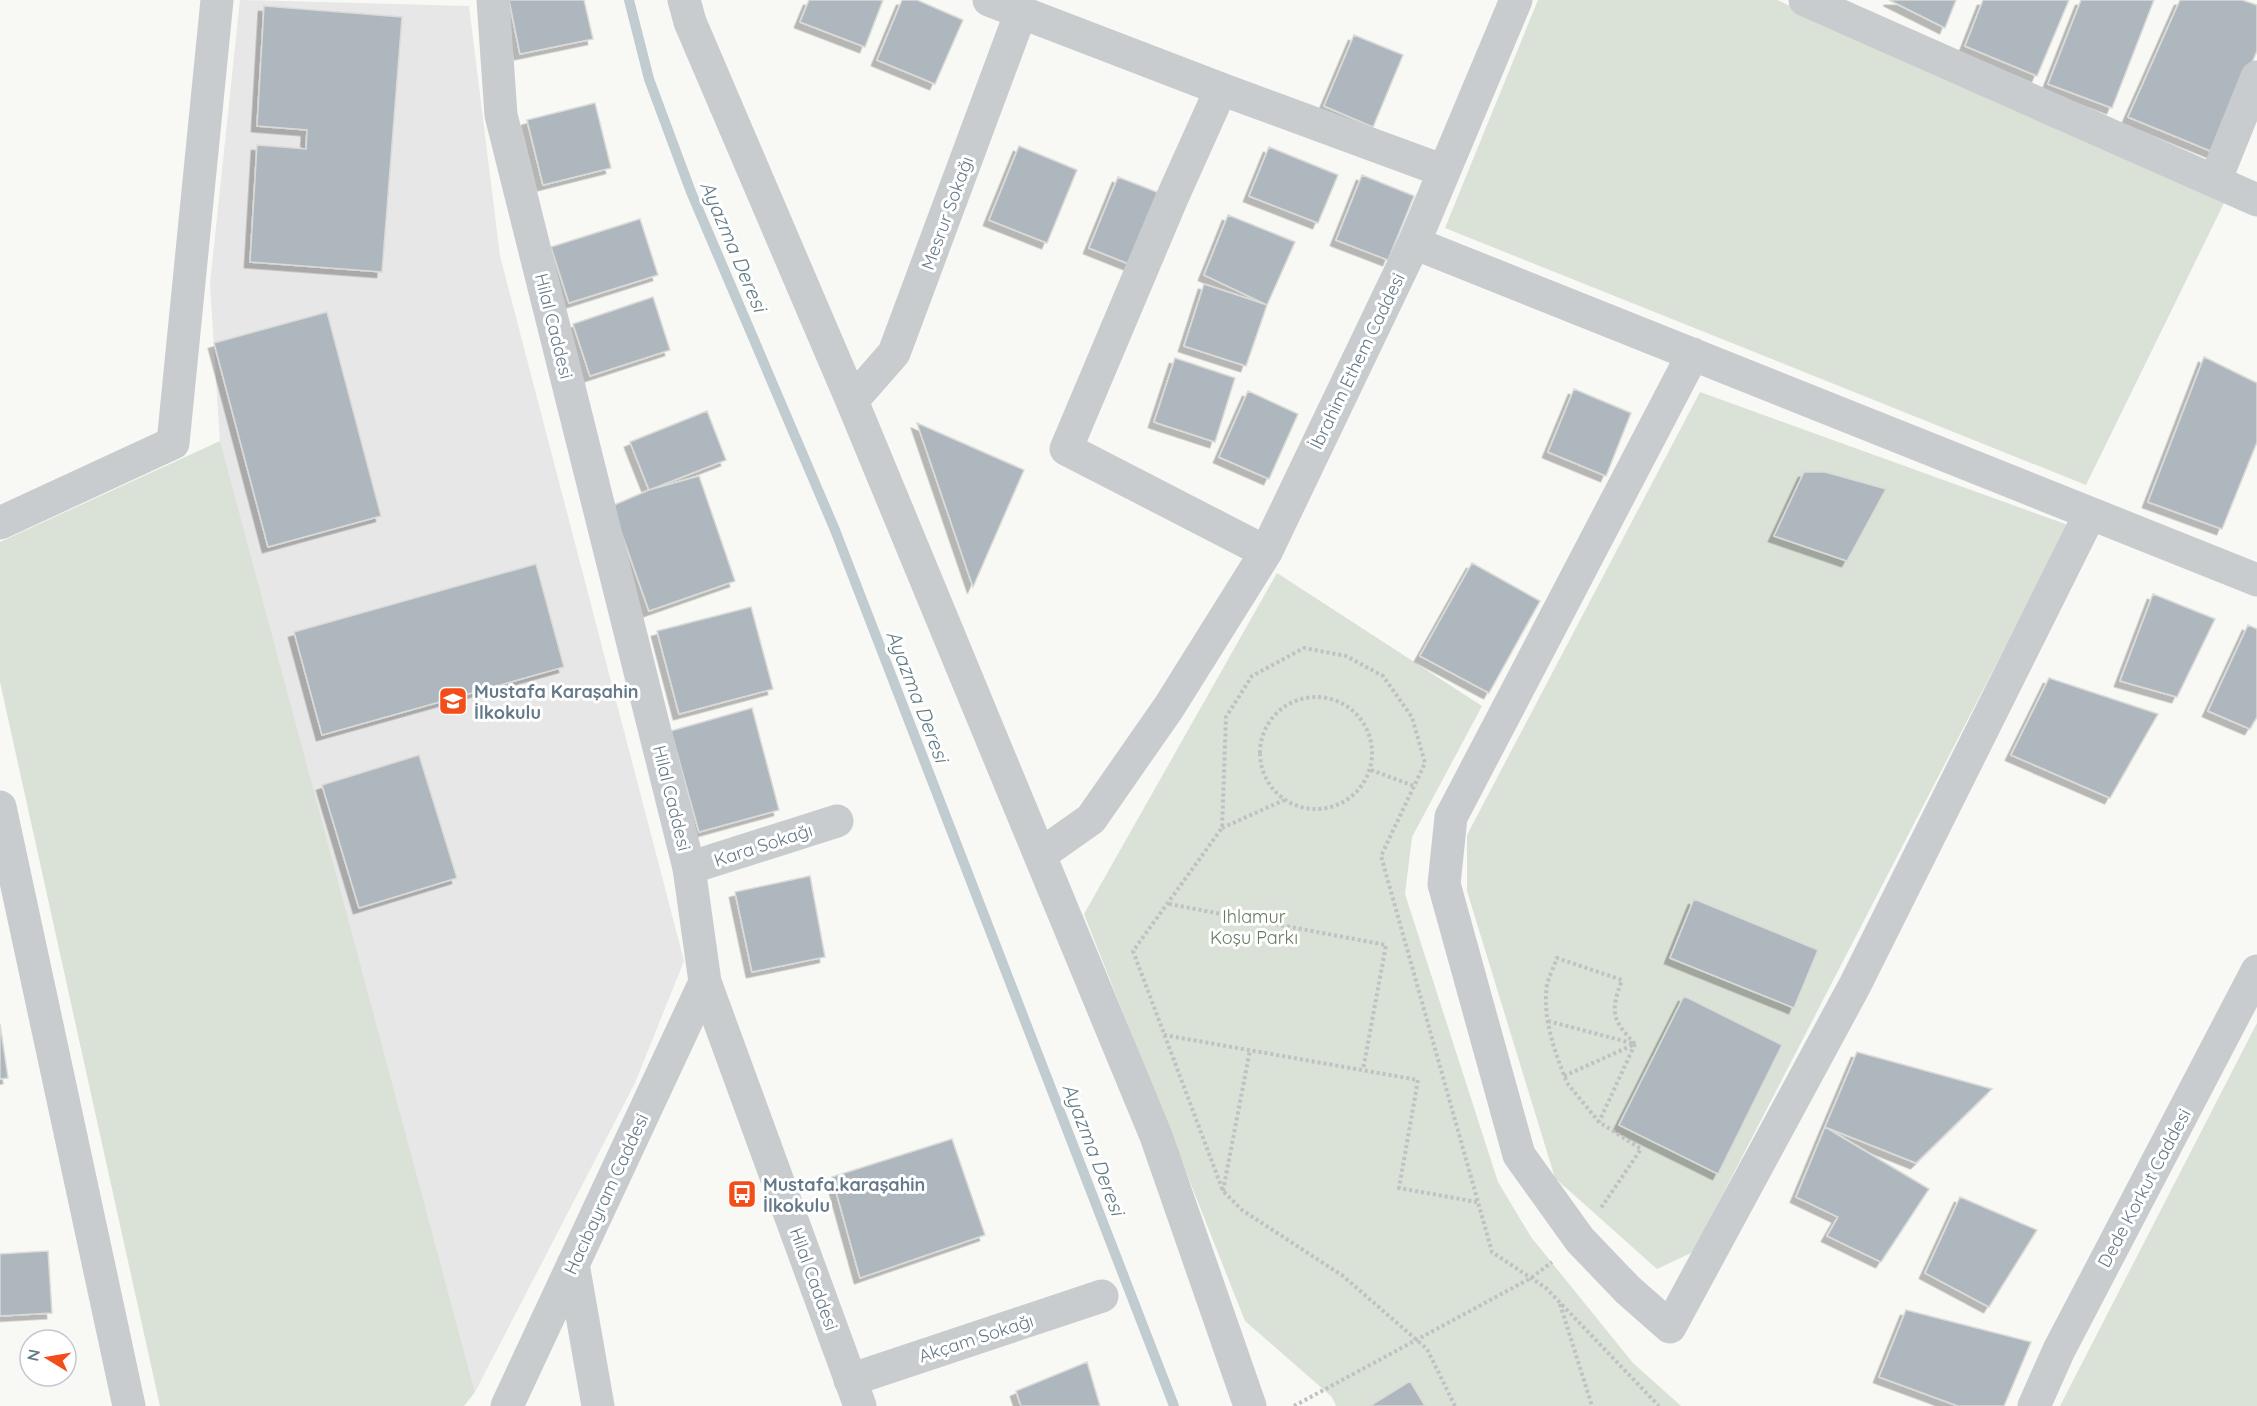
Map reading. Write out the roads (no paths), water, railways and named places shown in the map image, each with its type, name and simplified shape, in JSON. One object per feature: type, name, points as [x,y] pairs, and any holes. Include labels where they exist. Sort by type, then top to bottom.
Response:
[{"type":"street","points":[[0,523],[173,443],[217,0]]},
{"type":"street","name":"Hilal Caddesi","points":[[493,0],[501,115],[689,868],[705,982],[855,1393]]},
{"type":"street","points":[[684,0],[690,22],[852,401],[1156,1136],[1251,1406]]},
{"type":"street","points":[[989,0],[1444,171]]},
{"type":"street","name":"İbrahim Ethem Caddesi","points":[[1040,855],[1091,819],[1169,707],[1266,552],[1414,243],[1516,0]]},
{"type":"street","points":[[1815,2],[2257,200]]},
{"type":"street","name":"Mesrur Sokağı","points":[[852,401],[894,353],[1021,12]]},
{"type":"street","points":[[2215,181],[2257,77]]},
{"type":"street","points":[[1221,88],[1066,449],[1266,552]]},
{"type":"street","points":[[1414,243],[2257,580]]},
{"type":"street","points":[[1693,354],[1451,817],[1444,884],[1519,1155],[1580,1240],[1628,1290],[1670,1327],[1855,985],[2090,514]]},
{"type":"street","points":[[0,807],[129,1406]]},
{"type":"street","name":"Kara Sokağı","points":[[689,868],[837,821]]},
{"type":"street","name":"Dede Korkut Caddesi","points":[[2034,1406],[2059,1350],[2257,973]]},
{"type":"street","name":"Hacıbayram Caddesi","points":[[507,1406],[705,982]]},
{"type":"street","points":[[573,1264],[598,1406]]},
{"type":"street","name":"Akçam Sokağı","points":[[855,1393],[1102,1296]]},
{"type":"waterway","name":"Ayazma Deresi","points":[[629,0],[649,79],[691,192],[835,530],[1174,1406]]},
{"type":"place","name":"Mustafa Karaşahin İlkokulu","points":[[453,701]]},
{"type":"place","name":"Mustafa.karaşahin İlkokulu","points":[[742,1194]]},
{"type":"park label","name":"Ihlamur Koşu Parkı","points":[[1254,926]]}]
